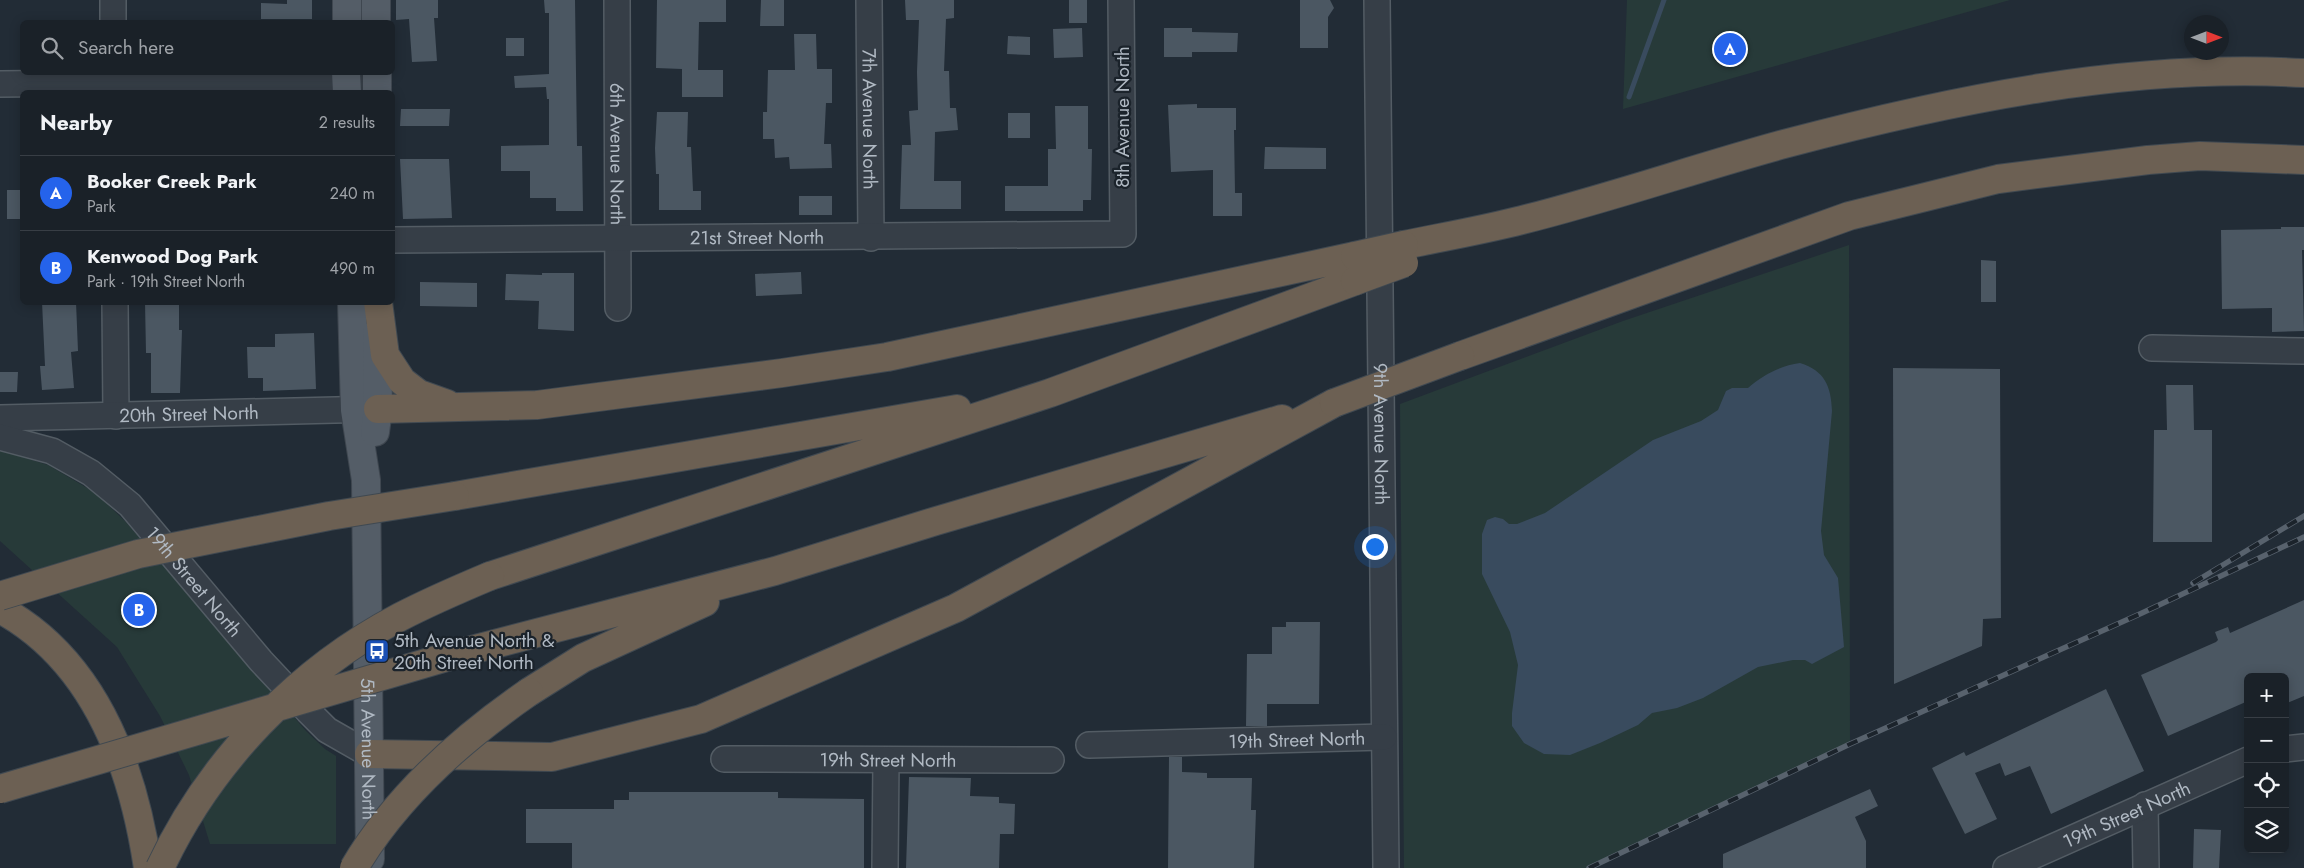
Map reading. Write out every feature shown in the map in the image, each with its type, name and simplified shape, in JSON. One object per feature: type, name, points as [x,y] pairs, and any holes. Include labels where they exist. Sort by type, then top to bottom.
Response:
[{"type":"highway","points":[[367,410],[537,405],[782,373],[887,357],[1355,268],[1783,145],[1899,115],[2007,94],[2121,77],[2197,71],[2304,73]]},
{"type":"highway","points":[[0,789],[460,652],[775,571],[945,518],[1334,403],[1849,216],[1998,179],[2148,160],[2200,156],[2304,160]]},
{"type":"highway","points":[[160,868],[171,845],[193,810],[221,770],[252,732],[320,669],[398,618],[490,576],[1050,393],[1355,268]]},
{"type":"highway","points":[[378,305],[385,355],[402,381],[419,394],[458,408]]},
{"type":"highway","points":[[0,596],[138,554],[329,516],[456,496],[1050,393]]},
{"type":"highway","points":[[369,754],[552,757],[701,719],[956,608],[1334,403]]},
{"type":"highway","points":[[354,868],[364,851],[392,814],[420,782],[489,720],[583,658],[775,571]]},
{"type":"highway","points":[[0,610],[15,618],[48,644],[75,672],[95,702],[116,743],[129,776],[148,868]]},
{"type":"main road","points":[[347,0],[347,20]]},
{"type":"main road","points":[[376,0],[376,20]]},
{"type":"main road","name":"5th Avenue North","points":[[352,305],[367,410]]},
{"type":"main road","name":"5th Avenue North","points":[[370,868],[366,480],[367,410],[378,305]]},
{"type":"street","points":[[113,0],[114,20]]},
{"type":"street","name":"6th Avenue North","points":[[617,0],[618,308]]},
{"type":"street","name":"7th Avenue North","points":[[869,0],[871,238]]},
{"type":"street","name":"8th Avenue North","points":[[1121,0],[1123,234]]},
{"type":"street","name":"9th Avenue North","points":[[1377,0],[1386,868]]},
{"type":"street","points":[[0,84],[377,82]]},
{"type":"street","name":"21st Street North","points":[[395,240],[618,236],[871,238],[1123,234]]},
{"type":"street","points":[[115,305],[116,416]]},
{"type":"street","points":[[2152,348],[2304,351]]},
{"type":"street","name":"20th Street North","points":[[0,418],[367,410]]},
{"type":"street","name":"19th Street North","points":[[0,437],[52,451],[91,473],[130,505],[262,661],[308,711],[327,730],[369,754]]},
{"type":"street","name":"19th Street North","points":[[1089,745],[1384,738]]},
{"type":"street","points":[[2289,749],[2304,747]]},
{"type":"street","name":"19th Street North","points":[[724,759],[1051,760]]},
{"type":"street","points":[[885,868],[886,760]]},
{"type":"street","name":"19th Street North","points":[[2006,868],[2244,762]]},
{"type":"street","points":[[2145,806],[2146,868]]},
{"type":"green space","points":[[1627,0],[2010,0],[1623,109]]},
{"type":"green space","points":[[1849,245],[1850,744],[1589,868],[1404,868],[1400,404],[1623,321]]},
{"type":"green space","points":[[0,450],[48,465],[94,492],[125,521],[306,731],[325,749],[336,756],[336,844],[210,844],[189,775],[160,716],[117,647],[0,541]]},
{"type":"water","points":[[1800,363],[1809,366],[1821,375],[1830,394],[1832,411],[1821,531],[1824,555],[1838,578],[1844,647],[1812,664],[1805,660],[1793,660],[1758,667],[1703,698],[1677,708],[1652,713],[1638,725],[1570,755],[1544,754],[1524,743],[1512,726],[1518,665],[1510,632],[1482,574],[1482,534],[1487,520],[1495,517],[1503,519],[1509,524],[1517,524],[1545,513],[1653,440],[1701,421],[1718,410],[1726,391],[1732,388],[1748,388],[1772,371]]},
{"type":"building","points":[[287,0],[312,0],[312,19],[261,19],[261,3],[287,4]]},
{"type":"building","points":[[396,0],[438,0],[438,18],[434,18],[437,61],[412,62],[409,19],[396,20]]},
{"type":"building","points":[[544,0],[575,0],[577,146],[582,146],[583,211],[556,211],[556,198],[530,198],[530,171],[501,171],[501,146],[549,145],[549,99],[547,99],[546,87],[515,88],[514,76],[549,74],[549,13],[545,13]]},
{"type":"building","points":[[657,0],[726,0],[726,22],[699,22],[698,70],[723,70],[723,97],[682,97],[682,69],[656,68]]},
{"type":"building","points":[[761,0],[784,0],[784,26],[760,26]]},
{"type":"building","points":[[905,0],[954,0],[954,18],[946,19],[944,71],[949,71],[950,108],[956,108],[958,130],[935,132],[934,181],[961,181],[961,209],[900,209],[902,145],[911,145],[909,111],[918,110],[919,20],[906,20]]},
{"type":"building","points":[[1069,0],[1087,0],[1087,23],[1069,23]]},
{"type":"building","points":[[1300,0],[1330,0],[1334,8],[1328,17],[1328,48],[1300,48]]},
{"type":"building","points":[[1082,28],[1083,57],[1054,58],[1053,29]]},
{"type":"building","points":[[1164,28],[1192,28],[1192,32],[1238,33],[1237,52],[1192,52],[1192,57],[1164,57]]},
{"type":"building","points":[[794,34],[816,34],[817,69],[832,69],[832,103],[826,103],[824,144],[831,144],[832,168],[790,169],[789,157],[775,158],[774,139],[763,139],[763,112],[767,112],[768,70],[795,70]]},
{"type":"building","points":[[1008,36],[1030,37],[1030,55],[1007,54]]},
{"type":"building","points":[[506,38],[524,38],[524,56],[506,56]]},
{"type":"building","points":[[1197,104],[1197,108],[1236,108],[1236,130],[1234,130],[1235,193],[1242,193],[1242,216],[1213,216],[1213,170],[1171,172],[1168,105]]},
{"type":"building","points":[[1055,106],[1088,106],[1088,149],[1092,149],[1091,200],[1083,200],[1083,211],[1005,211],[1005,186],[1048,186],[1048,149],[1056,149]]},
{"type":"building","points":[[401,109],[450,109],[449,126],[400,126]]},
{"type":"building","points":[[657,112],[688,112],[687,147],[691,147],[693,191],[701,191],[701,210],[659,210],[659,174],[656,174],[655,148]]},
{"type":"building","points":[[1008,113],[1030,113],[1030,138],[1008,138]]},
{"type":"building","points":[[1265,147],[1326,148],[1326,169],[1264,169]]},
{"type":"building","points":[[400,159],[449,159],[452,218],[403,219]]},
{"type":"building","points":[[7,190],[20,190],[20,219],[7,219]]},
{"type":"building","points":[[799,196],[832,196],[832,215],[799,215]]},
{"type":"building","points":[[2281,227],[2304,227],[2304,250],[2302,250],[2304,331],[2272,332],[2272,308],[2222,309],[2221,230],[2281,229]]},
{"type":"building","points":[[1981,260],[1996,261],[1996,302],[1981,302]]},
{"type":"building","points":[[801,272],[802,294],[756,296],[755,274]]},
{"type":"building","points":[[542,273],[574,273],[574,331],[538,329],[539,301],[505,300],[506,274],[542,275]]},
{"type":"building","points":[[420,282],[477,283],[477,307],[420,306]]},
{"type":"building","points":[[42,305],[76,305],[78,351],[71,352],[74,388],[42,390],[40,366],[45,366]]},
{"type":"building","points":[[145,305],[179,305],[179,330],[182,330],[180,393],[151,393],[151,353],[146,353]]},
{"type":"building","points":[[314,333],[316,389],[263,391],[263,378],[248,378],[247,347],[275,347],[275,334]]},
{"type":"building","points":[[1893,368],[2000,369],[2001,618],[1983,619],[1982,646],[1894,684]]},
{"type":"building","points":[[0,372],[18,372],[17,392],[0,392]]},
{"type":"building","points":[[2166,385],[2193,385],[2194,430],[2212,430],[2212,542],[2153,542],[2154,430],[2167,430]]},
{"type":"building","points":[[2304,600],[2304,696],[2289,702],[2289,673],[2244,673],[2244,703],[2168,736],[2141,675],[2216,642],[2218,640],[2215,632],[2228,627],[2230,633]]},
{"type":"building","points":[[1286,622],[1320,622],[1319,704],[1267,704],[1267,726],[1246,726],[1247,654],[1272,654],[1272,627],[1286,627]]},
{"type":"building","points":[[2106,689],[2144,771],[2051,814],[2030,766],[2005,776],[2000,763],[1975,773],[1997,819],[1965,834],[1932,768],[1964,752],[1966,756]]},
{"type":"building","points":[[1169,757],[1182,757],[1182,772],[1207,773],[1207,778],[1252,778],[1251,810],[1256,810],[1254,868],[1168,868]]},
{"type":"building","points":[[909,777],[971,778],[970,796],[999,797],[999,803],[1015,804],[1014,834],[1000,834],[999,868],[906,868]]},
{"type":"building","points":[[1870,789],[1878,806],[1855,817],[1866,841],[1866,868],[1723,868],[1723,854]]},
{"type":"building","points":[[629,792],[778,792],[778,798],[864,799],[864,868],[572,868],[572,843],[526,843],[526,809],[614,809],[614,800],[629,800]]},
{"type":"building","points":[[2194,829],[2221,830],[2219,868],[2193,868]]},
{"type":"waterway","points":[[1629,97],[1664,0]]},
{"type":"railway","points":[[2193,583],[2304,516]]},
{"type":"railway","points":[[1589,868],[1850,744],[2142,613],[2304,537]]},
{"type":"place","name":"Booker Creek Park","points":[[1730,49]]},
{"type":"place","name":"Kenwood Dog Park","points":[[139,610]]},
{"type":"place","name":"5th Avenue North & 20th Street North","points":[[377,651]]}]
